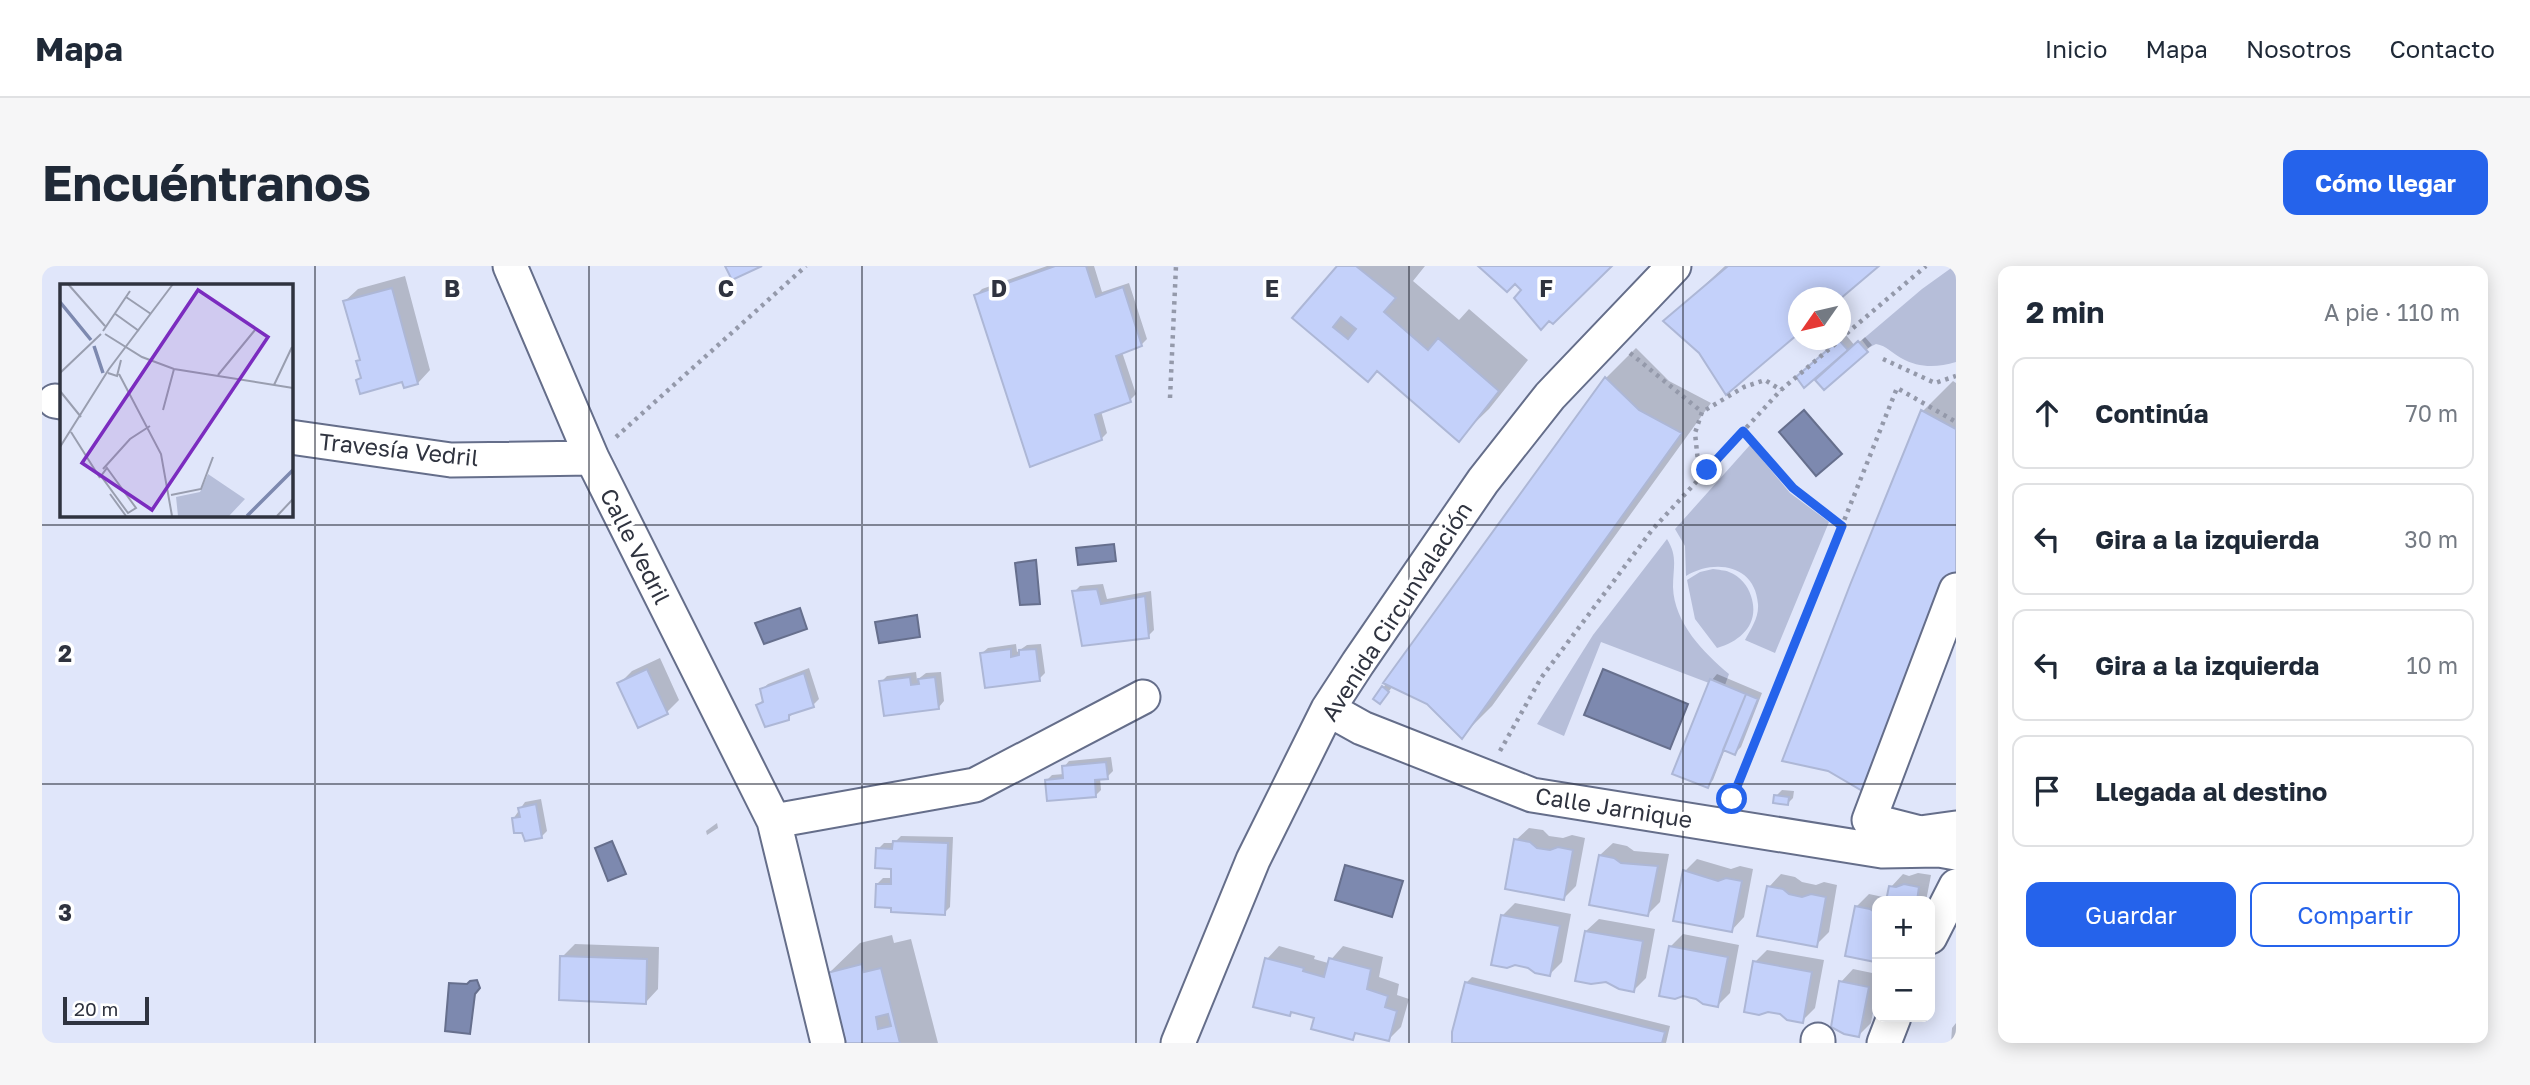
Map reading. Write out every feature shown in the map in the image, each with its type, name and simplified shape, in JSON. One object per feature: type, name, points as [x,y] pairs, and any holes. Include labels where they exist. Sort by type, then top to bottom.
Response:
[{"type":"street","name":"Calle Vedril","points":[[510,266],[592,458],[774,821],[828,1043]]},
{"type":"street","name":"Avenida Circunvalación","points":[[1178,1043],[1253,859],[1328,709],[1482,481],[1550,396],[1674,266]]},
{"type":"street","name":"Travesía Vedril","points":[[292,436],[451,460],[592,458]]},
{"type":"street","points":[[1956,590],[1869,820],[1920,833],[1956,828]]},
{"type":"street","points":[[774,821],[975,785],[1143,697]]},
{"type":"street","name":"Calle Jarnique","points":[[1328,709],[1362,728],[1532,796],[1882,851],[1939,850],[1956,853]]},
{"type":"street","points":[[1935,927],[1956,886]]},
{"type":"street","points":[[1884,1043],[1892,1022]]},
{"type":"path","points":[[592,458],[806,266]]},
{"type":"path","points":[[1170,398],[1176,266]]},
{"type":"path","points":[[1851,330],[1926,266]]},
{"type":"path","points":[[1628,350],[1702,412]]},
{"type":"path","points":[[1498,755],[1541,678],[1652,530],[1781,390],[1827,350]]},
{"type":"path","points":[[1883,359],[1935,383],[1956,376]]},
{"type":"path","points":[[1707,470],[1698,462],[1695,433],[1702,412],[1744,387],[1765,380],[1781,390]]},
{"type":"path","points":[[1731,801],[1897,388],[1956,422]]},
{"type":"path","points":[[1743,431],[1793,488],[1842,526]]},
{"type":"shaded area","points":[[1954,266],[1956,362],[1935,366],[1921,365],[1901,358],[1880,345],[1868,348],[1862,340],[1922,289]]},
{"type":"shaded area","points":[[1804,410],[1842,454],[1816,476],[1779,432]]},
{"type":"shaded area","points":[[1750,445],[1790,493],[1829,522],[1775,653],[1745,640],[1758,609],[1755,591],[1749,580],[1741,573],[1720,567],[1686,576],[1685,546],[1675,529]]},
{"type":"shaded area","points":[[1667,539],[1674,557],[1673,587],[1679,613],[1701,647],[1729,674],[1725,685],[1709,683],[1601,642],[1564,736],[1537,724],[1593,635]]},
{"type":"shaded area","points":[[1114,544],[1116,561],[1078,565],[1076,548]]},
{"type":"shaded area","points":[[1036,560],[1040,604],[1020,605],[1015,563]]},
{"type":"shaded area","points":[[1713,569],[1727,571],[1740,579],[1750,592],[1753,606],[1753,615],[1747,630],[1734,641],[1717,648],[1695,619],[1687,580],[1700,572]]},
{"type":"shaded area","points":[[800,608],[807,629],[764,644],[755,623]]},
{"type":"shaded area","points":[[917,615],[920,637],[879,643],[875,622]]},
{"type":"shaded area","points":[[1603,669],[1688,704],[1670,749],[1584,715]]},
{"type":"shaded area","points":[[612,841],[626,874],[608,881],[595,848]]},
{"type":"shaded area","points":[[1345,865],[1403,881],[1392,917],[1335,900]]},
{"type":"shaded area","points":[[477,980],[480,988],[475,994],[470,1034],[445,1031],[449,983],[467,984]]},
{"type":"building","points":[[725,266],[762,266],[732,280]]},
{"type":"building","points":[[1055,266],[1086,266],[1096,297],[1123,287],[1142,346],[1116,356],[1131,402],[1095,415],[1102,440],[1030,467],[974,295]]},
{"type":"building","points":[[1337,266],[1356,266],[1396,298],[1384,312],[1428,350],[1438,338],[1499,391],[1459,442],[1377,371],[1368,382],[1292,318]],"holes":[[[1341,317],[1356,329],[1348,339],[1333,327]]]},
{"type":"building","points":[[1478,266],[1612,266],[1553,324],[1549,321],[1541,330],[1514,298],[1521,290],[1515,284],[1507,292]]},
{"type":"building","points":[[1728,266],[1879,266],[1851,290],[1851,287],[1788,287],[1788,342],[1726,395],[1699,353],[1663,321]]},
{"type":"building","points":[[392,288],[418,384],[404,388],[402,382],[360,394],[356,380],[361,378],[356,361],[360,360],[343,301]]},
{"type":"building","points":[[1858,341],[1868,352],[1824,390],[1815,380]]},
{"type":"building","points":[[1827,350],[1848,350],[1804,388],[1796,377]]},
{"type":"building","points":[[1605,377],[1639,410],[1682,433],[1462,739],[1427,704],[1383,683]]},
{"type":"building","points":[[1921,410],[1956,429],[1956,584],[1871,796],[1828,771],[1782,761]]},
{"type":"building","points":[[1097,589],[1101,604],[1145,596],[1149,638],[1082,646],[1072,591]]},
{"type":"building","points":[[1011,649],[1011,657],[1019,655],[1019,650],[1036,649],[1040,681],[985,688],[980,653]]},
{"type":"building","points":[[647,669],[668,714],[638,728],[617,683]]},
{"type":"building","points":[[804,673],[814,707],[789,715],[789,720],[765,727],[756,705],[763,702],[760,689]]},
{"type":"building","points":[[910,677],[911,685],[919,684],[918,679],[935,677],[939,709],[884,716],[879,681]]},
{"type":"building","points":[[1710,679],[1746,694],[1708,788],[1672,774]]},
{"type":"building","points":[[1382,686],[1389,692],[1380,704],[1373,699]]},
{"type":"building","points":[[1746,694],[1758,699],[1735,755],[1723,750]]},
{"type":"building","points":[[1106,762],[1108,779],[1095,780],[1096,797],[1047,801],[1045,780],[1063,778],[1062,766]]},
{"type":"building","points":[[1774,795],[1789,797],[1788,805],[1773,803]]},
{"type":"building","points":[[536,804],[542,838],[525,841],[522,833],[514,833],[512,818],[520,817],[518,808]]},
{"type":"building","points":[[1514,839],[1530,842],[1537,848],[1550,850],[1558,847],[1573,850],[1564,900],[1505,889]]},
{"type":"building","points":[[893,841],[948,843],[945,915],[891,912],[891,908],[875,907],[876,884],[891,884],[891,869],[875,868],[876,848],[892,849]]},
{"type":"building","points":[[1599,855],[1614,858],[1621,863],[1658,866],[1648,916],[1589,905]]},
{"type":"building","points":[[1683,870],[1718,881],[1726,878],[1742,881],[1732,932],[1673,921]]},
{"type":"building","points":[[1904,884],[1919,887],[1918,896],[1887,896],[1889,886]]},
{"type":"building","points":[[1767,886],[1802,897],[1811,894],[1826,897],[1817,947],[1757,936]]},
{"type":"building","points":[[1855,906],[1870,909],[1872,961],[1845,956]]},
{"type":"building","points":[[1501,915],[1560,926],[1550,976],[1515,965],[1507,968],[1491,965]]},
{"type":"building","points":[[1585,931],[1643,941],[1634,992],[1619,989],[1606,982],[1591,984],[1575,981]]},
{"type":"building","points":[[1669,946],[1728,957],[1718,1007],[1683,996],[1675,999],[1659,996]]},
{"type":"building","points":[[560,956],[647,959],[646,1004],[559,1000]]},
{"type":"building","points":[[1265,958],[1304,968],[1303,971],[1324,977],[1329,958],[1371,969],[1367,989],[1388,996],[1385,1007],[1397,1011],[1389,1041],[1355,1033],[1353,1040],[1311,1029],[1314,1018],[1291,1012],[1290,1016],[1253,1007]]},
{"type":"building","points":[[1753,961],[1812,972],[1803,1023],[1787,1020],[1780,1014],[1768,1012],[1759,1015],[1744,1012]]},
{"type":"building","points":[[862,964],[864,972],[881,968],[900,1043],[846,1043],[827,973]],"holes":[[[888,1014],[891,1026],[878,1029],[876,1017]]]},
{"type":"building","points":[[1839,981],[1869,987],[1859,1037],[1844,1034],[1831,1027]]},
{"type":"building","points":[[1465,982],[1665,1032],[1662,1043],[1452,1043],[1452,1032]]},
{"type":"route","points":[[1707,470],[1743,431],[1793,488],[1842,526],[1732,799]]}]
